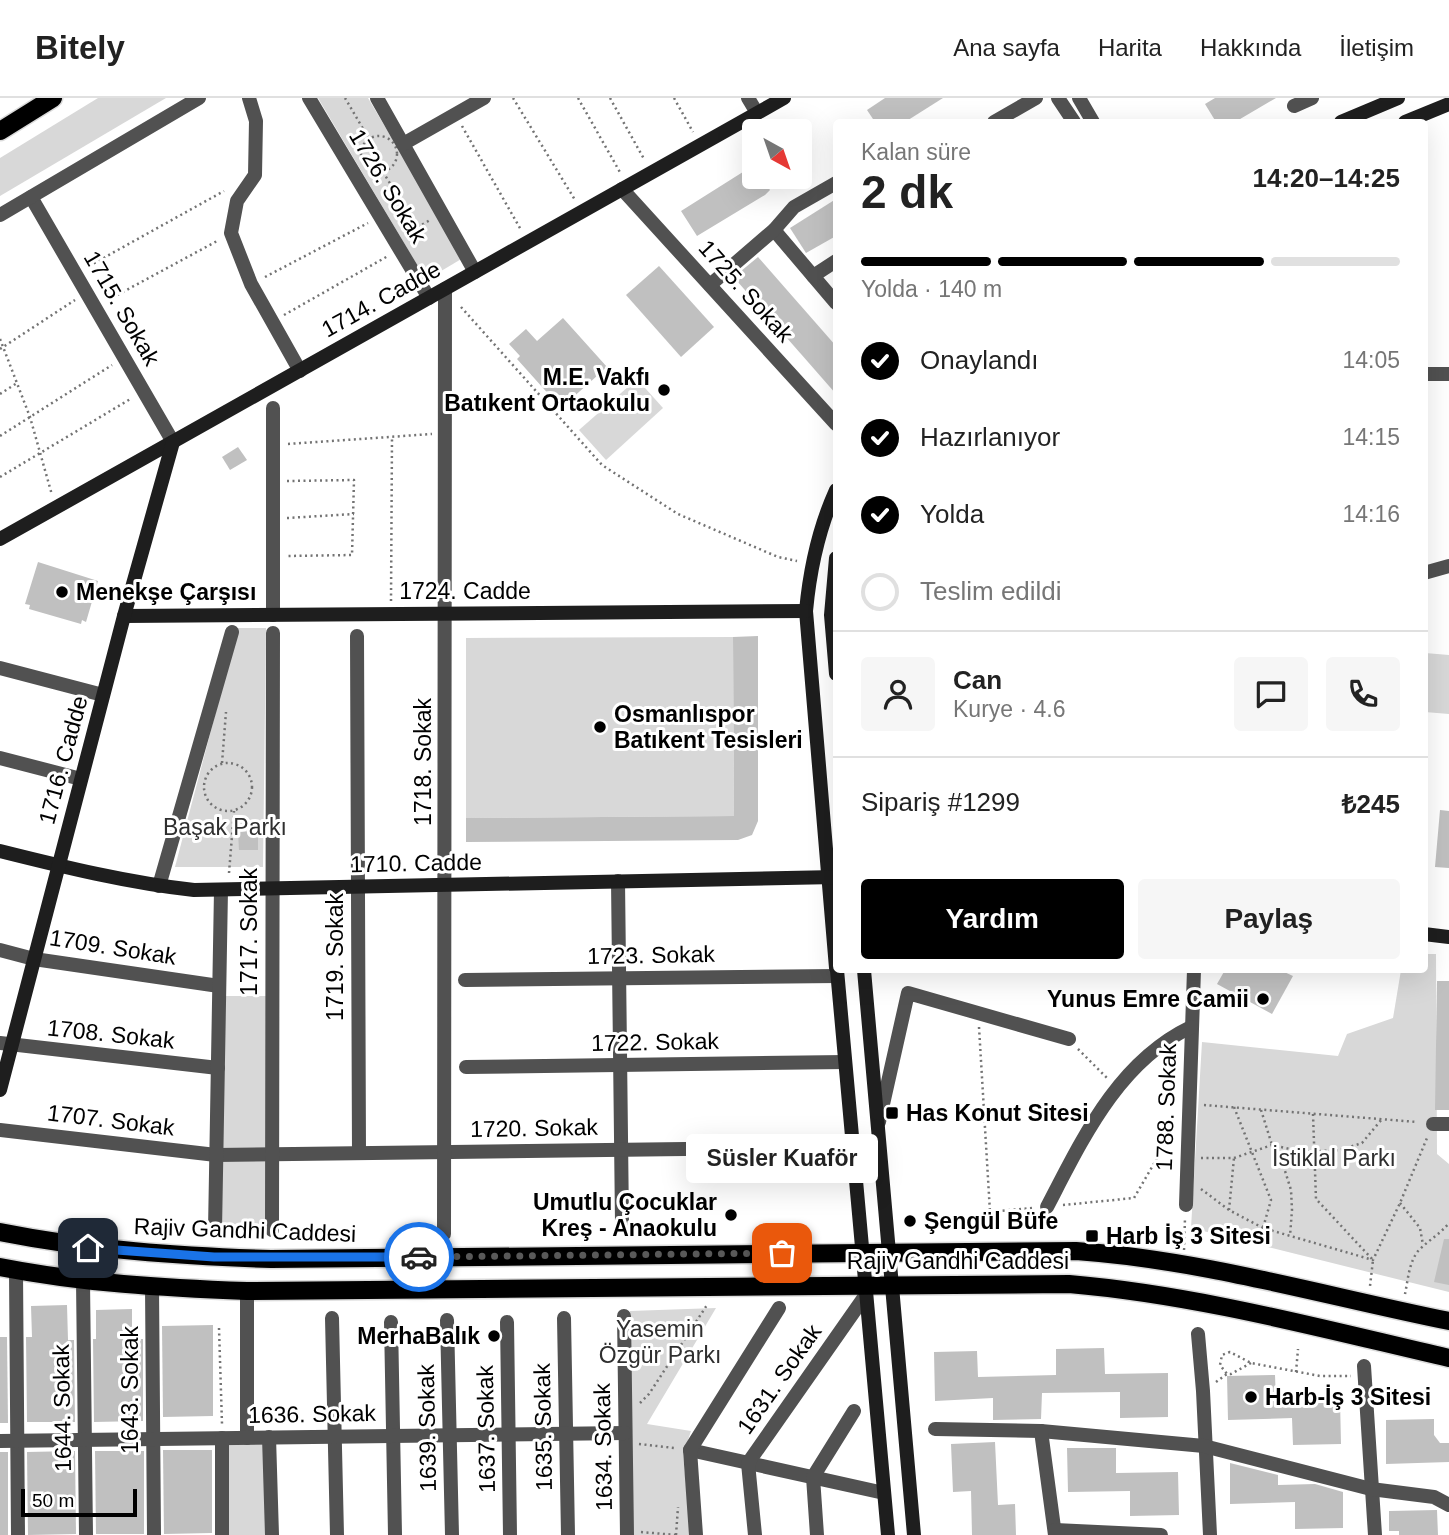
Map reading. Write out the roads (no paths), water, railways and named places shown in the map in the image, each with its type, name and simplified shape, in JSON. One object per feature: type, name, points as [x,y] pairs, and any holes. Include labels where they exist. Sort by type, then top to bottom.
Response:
[{"type":"main road","points":[[0,131],[53,98]]},
{"type":"main road","name":"Rajiv Gandhi Caddesi","points":[[0,1232],[88,1248],[160,1255],[248,1258],[1076,1251],[1183,1264],[1449,1321]]},
{"type":"main road","name":"Rajiv Gandhi Caddesi","points":[[8,1269],[83,1281],[247,1291],[718,1287],[865,1291],[893,1285],[1069,1284],[1149,1292],[1449,1357]]},
{"type":"street","points":[[0,215],[199,98]]},
{"type":"street","points":[[249,98],[256,121],[255,175],[237,201],[231,233],[251,284],[300,370]]},
{"type":"street","name":"1726. Sokak","points":[[309,98],[429,298]]},
{"type":"street","name":"1726. Sokak","points":[[377,98],[475,272]]},
{"type":"street","points":[[403,144],[484,98]]},
{"type":"street","points":[[748,98],[757,113]]},
{"type":"street","name":"1714. Cadde","points":[[0,539],[784,98]]},
{"type":"street","points":[[999,119],[1036,98]]},
{"type":"street","points":[[1058,98],[1072,119]]},
{"type":"street","points":[[1079,98],[1091,119]]},
{"type":"street","points":[[1294,106],[1312,98]]},
{"type":"street","points":[[1349,119],[1398,98]]},
{"type":"street","points":[[1412,119],[1449,104]]},
{"type":"street","points":[[710,285],[775,230],[794,207],[833,185]]},
{"type":"street","name":"1725. Sokak","points":[[625,188],[833,421]]},
{"type":"street","name":"1715. Sokak","points":[[31,197],[173,442]]},
{"type":"street","points":[[775,230],[833,299]]},
{"type":"street","points":[[813,276],[833,263]]},
{"type":"street","name":"1718. Sokak","points":[[444,1234],[445,289]]},
{"type":"street","points":[[1428,374],[1449,374]]},
{"type":"street","points":[[273,408],[273,615]]},
{"type":"street","name":"1716. Cadde","points":[[0,1090],[6,1044],[34,959],[124,616],[173,442]]},
{"type":"street","points":[[833,497],[811,564],[806,611],[833,896]]},
{"type":"street","points":[[1428,572],[1449,566]]},
{"type":"street","name":"1724. Cadde","points":[[124,616],[806,611]]},
{"type":"street","points":[[159,886],[232,632]]},
{"type":"street","name":"1717. Sokak","points":[[272,1230],[273,634]]},
{"type":"street","name":"1719. Sokak","points":[[357,636],[359,1152]]},
{"type":"street","points":[[0,668],[103,695]]},
{"type":"street","points":[[0,758],[81,779]]},
{"type":"street","name":"1710. Cadde","points":[[0,850],[59,866],[159,886],[224,890],[832,877]]},
{"type":"street","points":[[618,881],[622,1222]]},
{"type":"street","name":"1717. Sokak","points":[[215,1230],[219,986],[224,890]]},
{"type":"street","points":[[1428,934],[1449,937]]},
{"type":"street","name":"1709. Sokak","points":[[0,950],[34,959],[219,986]]},
{"type":"street","name":"1723. Sokak","points":[[465,980],[833,971]]},
{"type":"street","points":[[837,973],[888,1535]]},
{"type":"street","points":[[864,973],[891,1251],[914,1535]]},
{"type":"street","name":"1788. Sokak","points":[[1186,1205],[1194,973]]},
{"type":"street","points":[[878,1122],[908,993],[1069,1039]]},
{"type":"street","points":[[1047,1207],[1086,1133],[1116,1088],[1170,1037],[1191,1027]]},
{"type":"street","name":"1708. Sokak","points":[[6,1044],[218,1068]]},
{"type":"street","name":"1722. Sokak","points":[[466,1068],[845,1062]]},
{"type":"street","points":[[1433,1124],[1449,1124]]},
{"type":"street","name":"1707. Sokak","points":[[0,1130],[216,1155]]},
{"type":"street","name":"1720. Sokak","points":[[216,1155],[852,1147]]},
{"type":"street","points":[[8,1269],[17,1440],[18,1535]]},
{"type":"street","name":"1644. Sokak","points":[[83,1281],[86,1535]]},
{"type":"street","name":"1643. Sokak","points":[[152,1287],[154,1535]]},
{"type":"street","points":[[247,1291],[247,1438]]},
{"type":"street","name":"1631. Sokak","points":[[755,1535],[748,1463],[865,1291]]},
{"type":"street","points":[[696,1535],[690,1450],[779,1308]]},
{"type":"street","name":"1634. Sokak","points":[[624,1316],[627,1533]]},
{"type":"street","points":[[332,1318],[337,1535]]},
{"type":"street","name":"1635. Sokak","points":[[564,1318],[568,1535]]},
{"type":"street","name":"1639. Sokak","points":[[447,1321],[452,1535]]},
{"type":"street","points":[[391,1322],[395,1535]]},
{"type":"street","name":"1637. Sokak","points":[[507,1322],[510,1535]]},
{"type":"street","points":[[1198,1334],[1210,1535]]},
{"type":"street","points":[[1364,1366],[1375,1535]]},
{"type":"street","points":[[817,1535],[813,1477],[854,1410]]},
{"type":"street","points":[[936,1429],[1041,1431],[1204,1446],[1371,1489],[1434,1497],[1449,1505]]},
{"type":"street","points":[[1041,1431],[1055,1532],[1161,1535]]},
{"type":"street","name":"1636. Sokak","points":[[0,1441],[566,1434],[626,1438]]},
{"type":"street","points":[[269,1437],[272,1535]]},
{"type":"street","points":[[222,1438],[222,1535]]},
{"type":"street","points":[[690,1450],[884,1493]]},
{"type":"place","name":"M.E. Vakfı Batıkent Ortaokulu","points":[[664,390]]},
{"type":"place","name":"Menekşe Çarşısı","points":[[62,592]]},
{"type":"place","name":"Osmanlıspor Batıkent Tesisleri","points":[[600,727]]},
{"type":"place","name":"Yunus Emre Camii","points":[[1263,999]]},
{"type":"place","name":"Has Konut Sitesi","points":[[892,1113]]},
{"type":"place","name":"Umutlu Çocuklar Kreş - Anaokulu","points":[[731,1215]]},
{"type":"place","name":"Şengül Büfe","points":[[910,1221]]},
{"type":"place","name":"Harb İş 3 Sitesi","points":[[1092,1236]]},
{"type":"place","name":"Süsler Kuaför","points":[[782,1253]]},
{"type":"place","name":"MerhaBalık","points":[[494,1336]]},
{"type":"place","name":"Harb-İş 3 Sitesi","points":[[1251,1397]]},
{"type":"park label","name":"Başak Parkı","points":[[225,827]]},
{"type":"park label","name":"İstiklal Parkı","points":[[1334,1158]]},
{"type":"park label","name":"Yasemin Özgür Parkı","points":[[660,1342]]}]
